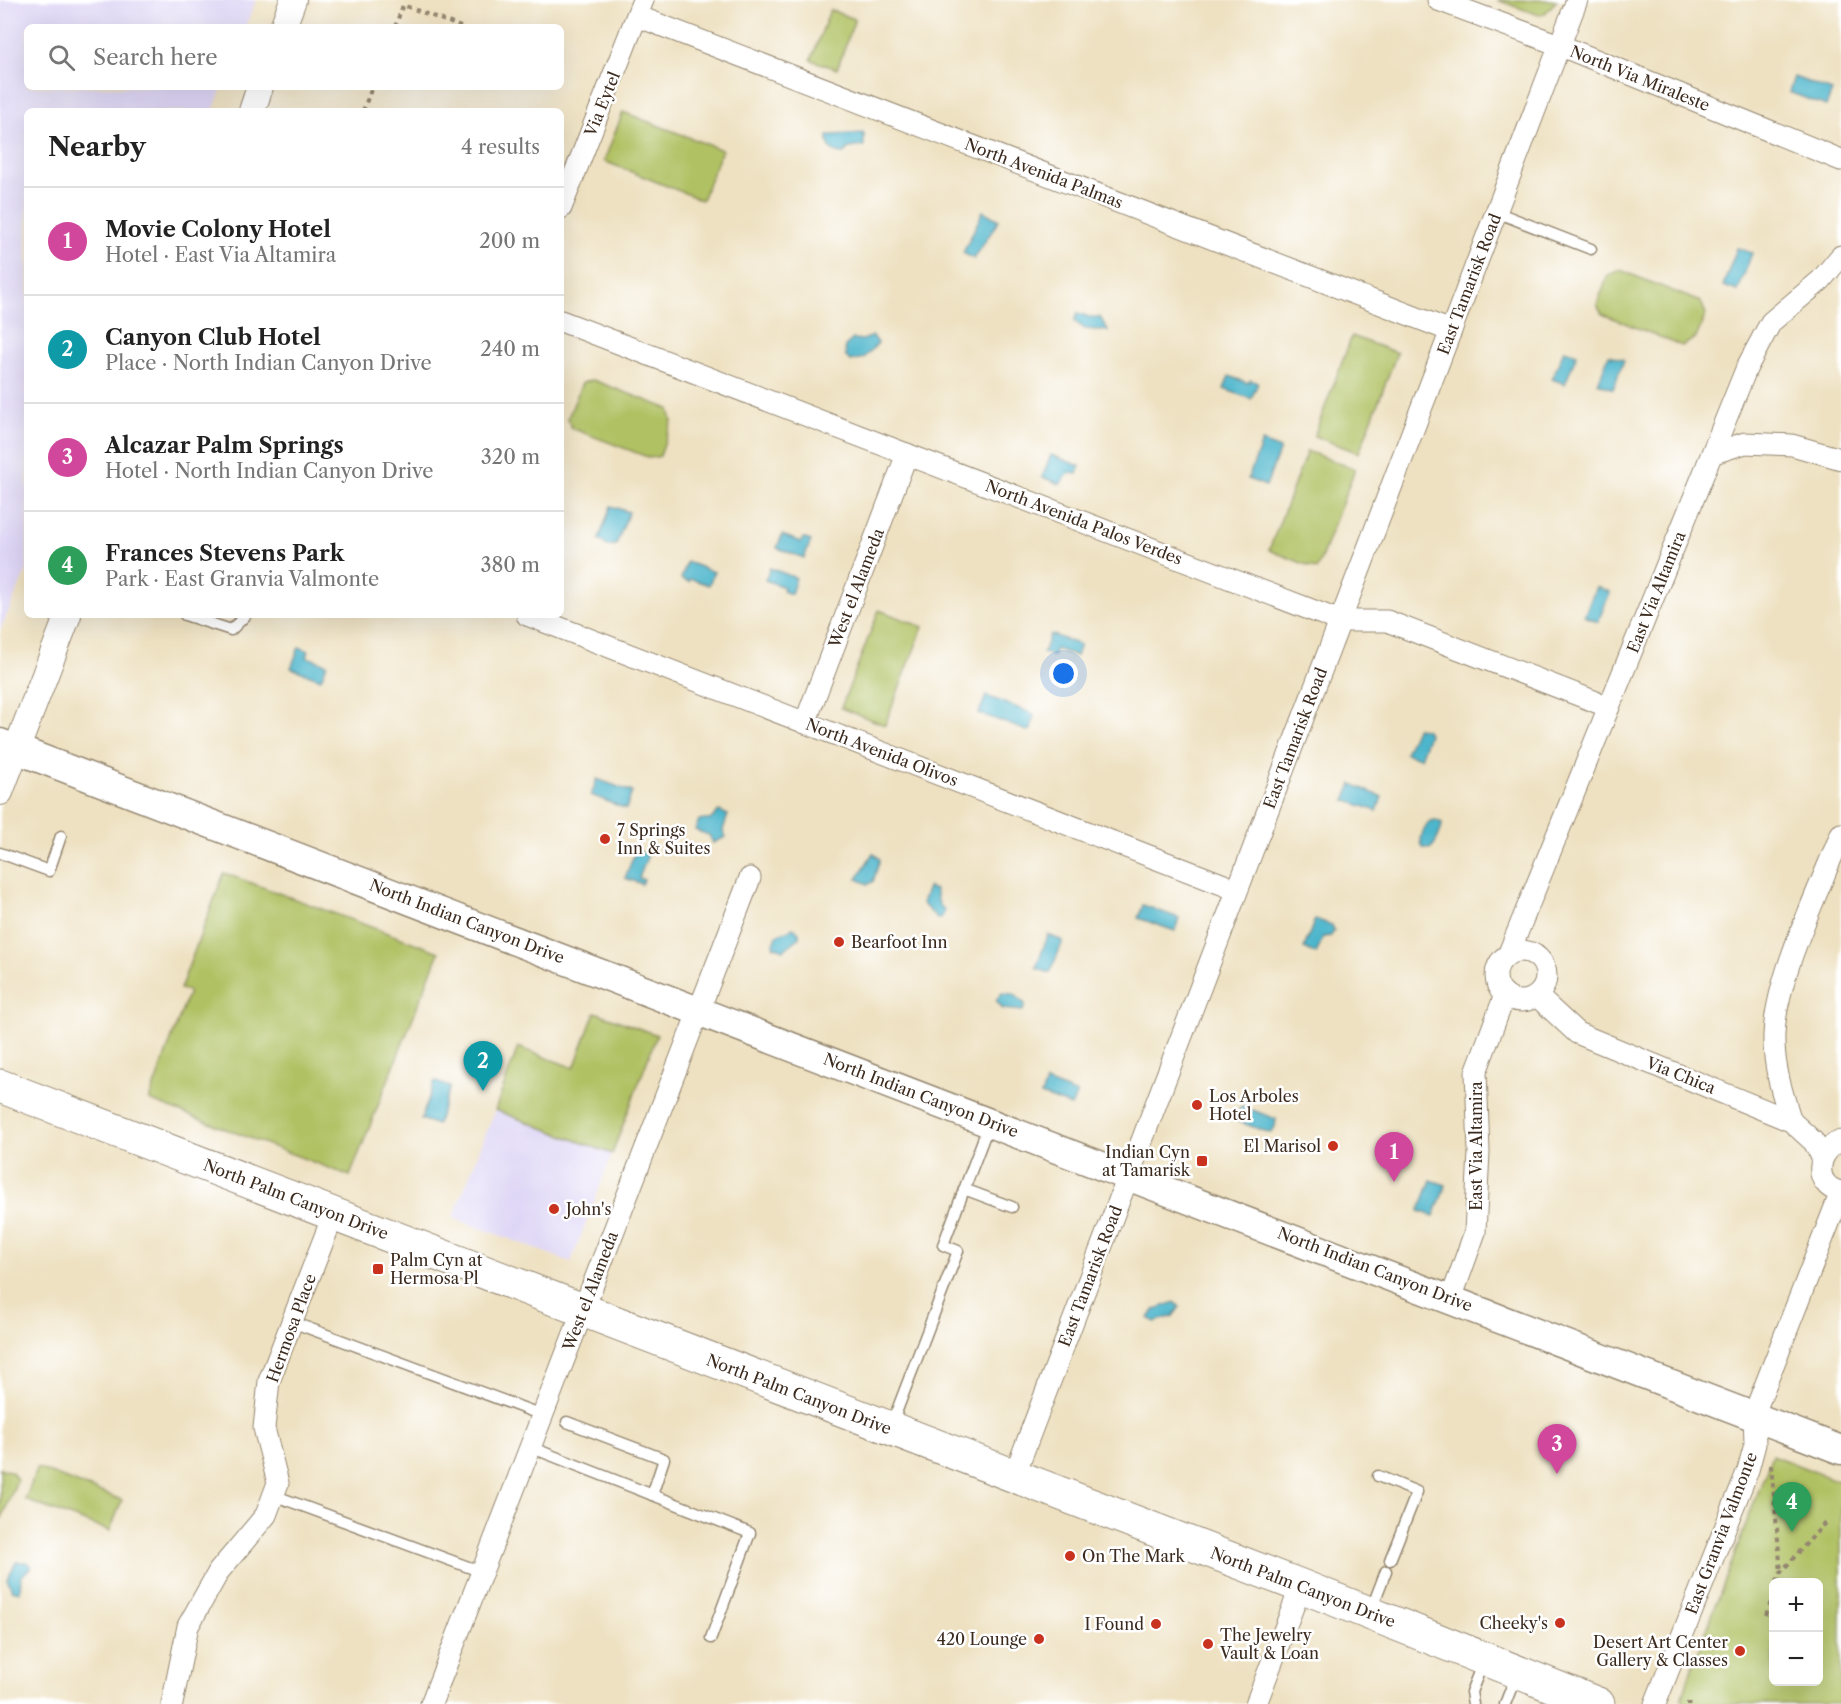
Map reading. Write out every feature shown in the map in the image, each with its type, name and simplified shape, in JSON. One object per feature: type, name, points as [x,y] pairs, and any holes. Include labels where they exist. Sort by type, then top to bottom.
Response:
[{"type":"main road","name":"North Indian Canyon Drive","points":[[8,746],[1754,1414],[1841,1450]]},
{"type":"main road","name":"North Palm Canyon Drive","points":[[0,1086],[1301,1586],[1518,1672],[1579,1701]]},
{"type":"street","points":[[284,24],[293,0]]},
{"type":"street","name":"North Via Miraleste","points":[[1438,0],[1559,45],[1841,160]]},
{"type":"street","name":"East Tamarisk Road","points":[[1014,1476],[1577,0]]},
{"type":"street","name":"Via Eytel","points":[[564,200],[640,8]]},
{"type":"street","name":"North Avenida Palmas","points":[[640,8],[1451,331]]},
{"type":"street","points":[[253,108],[259,90]]},
{"type":"street","name":"East Via Altamira","points":[[1451,1299],[1475,1232],[1479,1152],[1476,1072],[1505,995],[1497,981],[1496,973],[1503,958],[1509,953],[1543,873],[1747,367],[1771,322],[1821,280],[1841,256]]},
{"type":"street","name":"North Avenida Palos Verdes","points":[[564,322],[1340,621],[1386,621],[1609,707]]},
{"type":"street","points":[[1714,453],[1745,443],[1792,445],[1841,459]]},
{"type":"street","name":"West el Alameda","points":[[805,723],[907,454]]},
{"type":"street","points":[[0,792],[8,746],[67,618]]},
{"type":"street","name":"North Avenida Olivos","points":[[535,618],[1237,890]]},
{"type":"street","points":[[1791,1121],[1778,1080],[1774,1037],[1777,1007],[1789,968],[1841,834]]},
{"type":"street","name":"West el Alameda","points":[[431,1704],[750,878]]},
{"type":"street","points":[[1505,995],[1521,1001],[1537,996],[1546,981],[1544,965],[1533,953],[1517,951],[1509,953]]},
{"type":"street","name":"Via Chica","points":[[1537,996],[1577,1033],[1791,1121],[1814,1142],[1822,1157],[1820,1165],[1824,1181],[1841,1192]]},
{"type":"street","points":[[1822,1157],[1827,1149],[1841,1141]]},
{"type":"street","name":"East Granvia Valmonte","points":[[1655,1704],[1748,1470],[1755,1444],[1754,1414],[1841,1192]]},
{"type":"street","name":"Hermosa Place","points":[[172,1704],[188,1626],[219,1571],[266,1515],[278,1483],[264,1428],[269,1381],[334,1213]]},
{"type":"street","points":[[1256,1704],[1301,1586]]},
{"type":"lane","points":[[1496,212],[1591,249]]},
{"type":"lane","points":[[194,618],[231,630],[243,618]]},
{"type":"lane","points":[[0,853],[49,871],[61,836]]},
{"type":"lane","points":[[890,1429],[958,1251],[943,1245],[990,1121]]},
{"type":"lane","points":[[964,1189],[1012,1206]]},
{"type":"lane","points":[[292,1322],[542,1415]]},
{"type":"lane","points":[[567,1422],[664,1459],[652,1495]]},
{"type":"lane","points":[[530,1447],[750,1533],[711,1638]]},
{"type":"lane","points":[[1378,1476],[1417,1492],[1390,1560]]},
{"type":"lane","points":[[273,1495],[482,1572]]},
{"type":"lane","points":[[1370,1613],[1386,1571]]},
{"type":"lane","points":[[1473,1704],[1471,1692],[1484,1659]]},
{"type":"lane","points":[[1505,1704],[1518,1672]]},
{"type":"path","points":[[396,24],[404,5],[453,24]]},
{"type":"path","points":[[364,108],[371,90]]},
{"type":"path","points":[[1771,1465],[1781,1572]]},
{"type":"path","points":[[1779,1578],[1781,1572],[1825,1523]]},
{"type":"path","points":[[1766,1615],[1769,1606]]},
{"type":"path","points":[[1686,1704],[1692,1704]]},
{"type":"shaded area","points":[[0,0],[256,0],[246,24],[24,24],[24,90],[221,90],[214,108],[24,108],[24,576],[0,631]]},
{"type":"shaded area","points":[[495,1110],[612,1154],[571,1262],[453,1218]]},
{"type":"green space","points":[[1497,0],[1557,0],[1545,13],[1539,15]]},
{"type":"green space","points":[[830,10],[855,19],[837,69],[811,60]]},
{"type":"green space","points":[[623,112],[722,150],[702,200],[604,161]]},
{"type":"green space","points":[[1620,270],[1701,302],[1706,314],[1696,338],[1682,346],[1602,314],[1597,304],[1608,275]]},
{"type":"green space","points":[[1352,336],[1397,353],[1359,453],[1314,436]]},
{"type":"green space","points":[[593,380],[669,409],[672,421],[660,456],[650,458],[571,428],[568,418],[582,383]]},
{"type":"green space","points":[[1307,451],[1355,469],[1317,569],[1269,550]]},
{"type":"green space","points":[[879,610],[923,627],[885,725],[841,708]]},
{"type":"green space","points":[[224,873],[439,952],[350,1176],[149,1100],[189,991],[180,989]]},
{"type":"green space","points":[[595,1012],[657,1035],[612,1154],[495,1110],[518,1047],[574,1068]]},
{"type":"green space","points":[[1772,1455],[1841,1482],[1841,1704],[1684,1704],[1681,1698]]},
{"type":"green space","points":[[0,1468],[12,1472],[17,1480],[0,1523]]},
{"type":"green space","points":[[37,1468],[122,1500],[110,1531],[25,1500]]},
{"type":"water","points":[[1794,77],[1832,91],[1826,106],[1789,92]]},
{"type":"water","points":[[864,133],[864,146],[849,148],[843,154],[833,151],[828,143],[828,136]]},
{"type":"water","points":[[983,211],[999,220],[974,259],[963,253]]},
{"type":"water","points":[[1737,248],[1752,253],[1738,291],[1723,286]]},
{"type":"water","points":[[1078,313],[1089,317],[1100,317],[1108,331],[1085,329],[1074,321]]},
{"type":"water","points":[[873,336],[878,343],[864,358],[851,361],[846,357],[845,346],[853,339],[863,340]]},
{"type":"water","points":[[1564,350],[1577,354],[1565,384],[1552,379]]},
{"type":"water","points":[[1609,355],[1624,360],[1613,389],[1598,383]]},
{"type":"water","points":[[1229,376],[1248,383],[1250,380],[1258,383],[1251,399],[1224,389]]},
{"type":"water","points":[[1262,442],[1280,449],[1266,486],[1248,479]]},
{"type":"water","points":[[1051,455],[1080,466],[1077,474],[1070,472],[1060,484],[1042,477]]},
{"type":"water","points":[[611,506],[629,512],[616,545],[607,546],[599,539]]},
{"type":"water","points":[[782,535],[801,542],[803,538],[811,541],[804,558],[777,548]]},
{"type":"water","points":[[687,562],[714,572],[709,585],[691,579],[689,582],[681,579]]},
{"type":"water","points":[[770,568],[796,578],[791,594],[783,591],[784,587],[765,580]]},
{"type":"water","points":[[1596,587],[1610,592],[1598,622],[1584,616]]},
{"type":"water","points":[[1050,634],[1080,645],[1076,656],[1056,649],[1053,656],[1043,653]]},
{"type":"water","points":[[299,647],[309,651],[307,657],[327,664],[321,679],[291,668]]},
{"type":"water","points":[[986,696],[1034,714],[1031,730],[1027,731],[979,713]]},
{"type":"water","points":[[1416,728],[1425,729],[1429,734],[1420,758],[1405,753]]},
{"type":"water","points":[[597,779],[632,792],[626,809],[591,795]]},
{"type":"water","points":[[1352,784],[1382,797],[1377,811],[1345,800]]},
{"type":"water","points":[[719,811],[728,815],[723,830],[726,837],[713,843],[709,835],[695,830],[699,820],[710,820]]},
{"type":"water","points":[[1436,820],[1442,823],[1438,838],[1431,848],[1423,848],[1421,837],[1424,830],[1430,821]]},
{"type":"water","points":[[636,850],[648,855],[639,878],[644,880],[642,884],[625,878]]},
{"type":"water","points":[[873,853],[880,859],[873,882],[868,884],[857,879]]},
{"type":"water","points":[[928,887],[935,890],[939,904],[945,911],[941,918],[937,919],[922,903]]},
{"type":"water","points":[[1143,905],[1179,918],[1175,931],[1138,918]]},
{"type":"water","points":[[1315,919],[1332,925],[1334,930],[1331,936],[1323,937],[1316,954],[1304,948]]},
{"type":"water","points":[[793,928],[799,932],[799,938],[784,950],[773,946],[777,935]]},
{"type":"water","points":[[1048,935],[1063,941],[1050,973],[1036,968]]},
{"type":"water","points":[[1002,993],[1014,994],[1025,1004],[1023,1011],[1003,1009],[996,1000]]},
{"type":"water","points":[[435,1081],[450,1087],[437,1125],[421,1119]]},
{"type":"water","points":[[1046,1082],[1077,1094],[1071,1106],[1041,1095]]},
{"type":"water","points":[[1242,1106],[1276,1119],[1275,1127],[1270,1133],[1237,1121],[1238,1112]]},
{"type":"water","points":[[1431,1180],[1446,1185],[1434,1216],[1419,1211]]},
{"type":"water","points":[[1175,1302],[1180,1307],[1173,1316],[1155,1322],[1149,1318],[1155,1309]]},
{"type":"water","points":[[16,1562],[27,1562],[31,1567],[21,1577],[20,1592],[12,1590],[7,1579]]},
{"type":"place","name":"7 Springs Inn & Suites","points":[[605,839]]},
{"type":"place","name":"Bearfoot Inn","points":[[839,942]]},
{"type":"place","name":"Canyon Club Hotel","points":[[483,1091]]},
{"type":"place","name":"Los Arboles Hotel","points":[[1197,1105]]},
{"type":"place","name":"El Marisol","points":[[1333,1146]]},
{"type":"place","name":"Indian Cyn at Tamarisk","points":[[1202,1161]]},
{"type":"place","name":"Movie Colony Hotel","points":[[1394,1182]]},
{"type":"place","name":"John's","points":[[554,1209]]},
{"type":"place","name":"Palm Cyn at Hermosa Pl","points":[[378,1269]]},
{"type":"place","name":"Alcazar Palm Springs","points":[[1557,1474]]},
{"type":"place","name":"Frances Stevens Park","points":[[1792,1532]]},
{"type":"place","name":"On The Mark","points":[[1070,1556]]},
{"type":"place","name":"Cheeky's","points":[[1560,1623]]},
{"type":"place","name":"I Found","points":[[1156,1624]]},
{"type":"place","name":"420 Lounge","points":[[1039,1639]]},
{"type":"place","name":"The Jewelry Vault & Loan","points":[[1208,1644]]},
{"type":"place","name":"Desert Art Center Gallery & Classes","points":[[1740,1651]]}]
